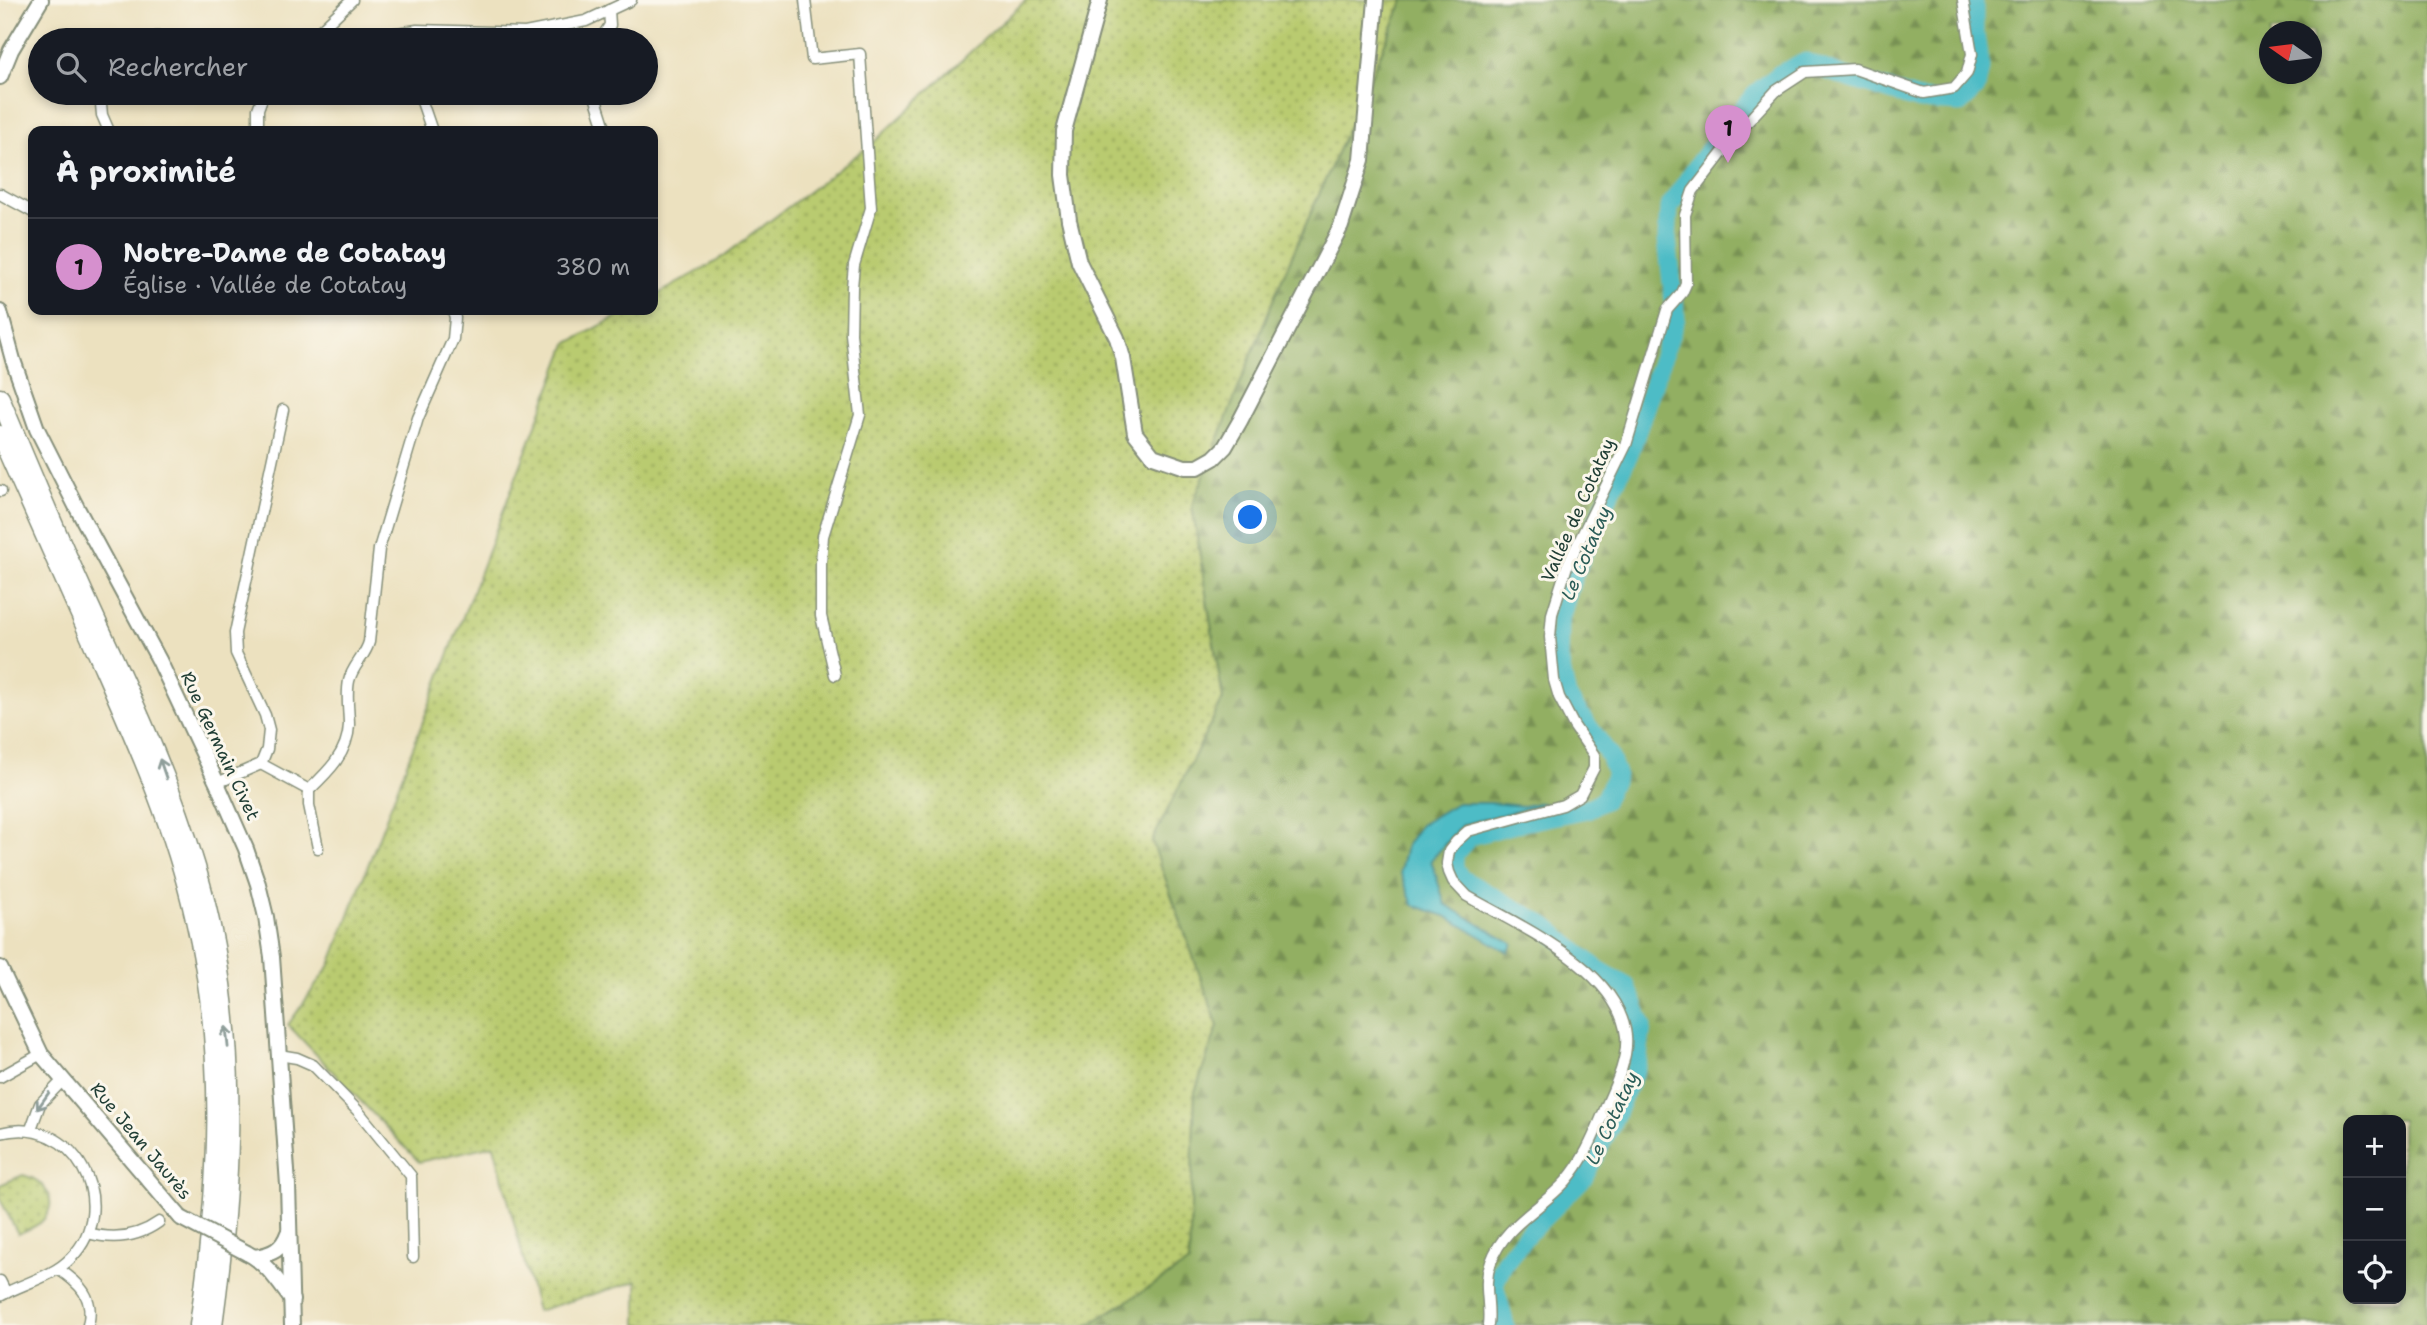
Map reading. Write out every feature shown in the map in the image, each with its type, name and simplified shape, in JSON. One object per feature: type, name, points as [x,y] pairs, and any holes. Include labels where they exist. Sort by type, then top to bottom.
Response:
[{"type":"highway","points":[[0,398],[49,515],[159,760],[197,868],[211,928],[222,996],[231,1109],[226,1210],[213,1325]]},
{"type":"highway","points":[[0,435],[132,734],[167,820],[194,914],[210,1008],[217,1086],[217,1164],[199,1325]]},
{"type":"street","points":[[0,77],[11,50],[41,0]]},
{"type":"street","points":[[323,28],[352,0]]},
{"type":"street","points":[[550,28],[586,21],[631,0]]},
{"type":"street","points":[[805,0],[811,59],[860,54],[871,208],[854,265],[852,286],[851,334],[860,415],[823,536],[821,616],[835,675]]},
{"type":"street","points":[[1100,0],[1064,131],[1063,175],[1069,220],[1079,262],[1117,338],[1123,358],[1135,433],[1153,456],[1185,467],[1202,465],[1225,447],[1341,226],[1362,160],[1377,0]]},
{"type":"street","name":"Vallée de Cotatay","points":[[1488,1325],[1485,1282],[1499,1244],[1519,1222],[1553,1196],[1581,1162],[1614,1089],[1623,1062],[1626,1037],[1618,1011],[1602,987],[1583,969],[1539,936],[1467,896],[1453,881],[1447,863],[1449,851],[1468,831],[1552,809],[1580,795],[1594,768],[1594,755],[1574,726],[1559,697],[1554,680],[1550,637],[1552,614],[1567,566],[1626,445],[1667,310],[1686,284],[1685,215],[1693,191],[1740,130],[1776,91],[1805,72],[1855,69],[1924,93],[1954,88],[1967,73],[1972,54],[1964,0]]},
{"type":"street","points":[[608,28],[609,10]]},
{"type":"street","points":[[101,105],[107,126]]},
{"type":"street","points":[[258,126],[260,105]]},
{"type":"street","points":[[423,105],[430,126]]},
{"type":"street","points":[[598,105],[604,126]]},
{"type":"street","points":[[0,194],[28,209]]},
{"type":"street","name":"Rue Germain Civet","points":[[0,312],[37,429],[159,660],[217,783],[246,849],[266,917],[272,957],[279,1055],[290,1228],[292,1325]]},
{"type":"street","points":[[318,848],[309,805],[309,790],[334,764],[346,740],[349,729],[347,688],[350,676],[366,653],[369,642],[379,549],[418,418],[453,339],[454,315]]},
{"type":"street","points":[[217,783],[261,764],[267,749],[269,730],[265,715],[236,653],[234,633],[283,410]]},
{"type":"street","points":[[261,764],[309,790]]},
{"type":"street","name":"Rue Jean Jaurès","points":[[0,968],[41,1054],[181,1219],[251,1255],[270,1272],[292,1300]]},
{"type":"street","points":[[0,1077],[41,1054]]},
{"type":"street","points":[[279,1055],[297,1058],[313,1065],[358,1111],[411,1176],[413,1256]]},
{"type":"street","points":[[31,1129],[40,1104],[64,1079]]},
{"type":"street","points":[[0,1133],[31,1129],[61,1142],[84,1169],[92,1201],[88,1233],[73,1256],[58,1269],[3,1294],[0,1281]]},
{"type":"street","points":[[88,1233],[116,1238],[135,1234],[159,1222]]},
{"type":"street","points":[[251,1255],[272,1253],[281,1248],[290,1228]]},
{"type":"street","points":[[58,1269],[83,1288],[90,1303],[88,1325]]},
{"type":"green space","points":[[1026,0],[1404,0],[1278,288],[1192,506],[1223,699],[1152,841],[1218,1026],[1195,1092],[1189,1264],[1088,1325],[637,1325],[637,1281],[537,1311],[494,1145],[419,1162],[288,1025],[330,965],[567,344],[620,315],[658,315],[658,294],[717,261],[874,142]]},
{"type":"green space","points":[[1404,0],[2427,0],[2427,1325],[1088,1325],[1189,1263],[1195,1092],[1218,1026],[1152,841],[1223,699],[1192,506],[1278,288]]},
{"type":"green space","points":[[23,1175],[43,1186],[50,1199],[50,1206],[41,1222],[18,1234],[0,1199],[0,1185]]},
{"type":"water","points":[[1541,802],[1544,804],[1462,825],[1431,860],[1445,904],[1513,944],[1508,952],[1445,916],[1413,905],[1400,872],[1406,846],[1420,825],[1457,803],[1523,806]]},
{"type":"waterway","name":"Le Cotatay","points":[[1505,1325],[1494,1284],[1504,1263],[1527,1234],[1584,1177],[1637,1065],[1642,1025],[1627,987],[1597,969],[1545,926],[1460,878],[1454,868],[1454,854],[1470,836],[1587,809],[1604,800],[1616,774],[1609,755],[1567,697],[1559,659],[1560,619],[1572,579],[1629,454],[1676,318],[1667,239],[1669,208],[1701,160],[1755,94],[1780,74],[1806,62],[1919,100],[1960,103],[1976,88],[1980,68],[1974,28],[1974,0]]},
{"type":"place","name":"Notre-Dame de Cotatay","points":[[1728,163]]}]
